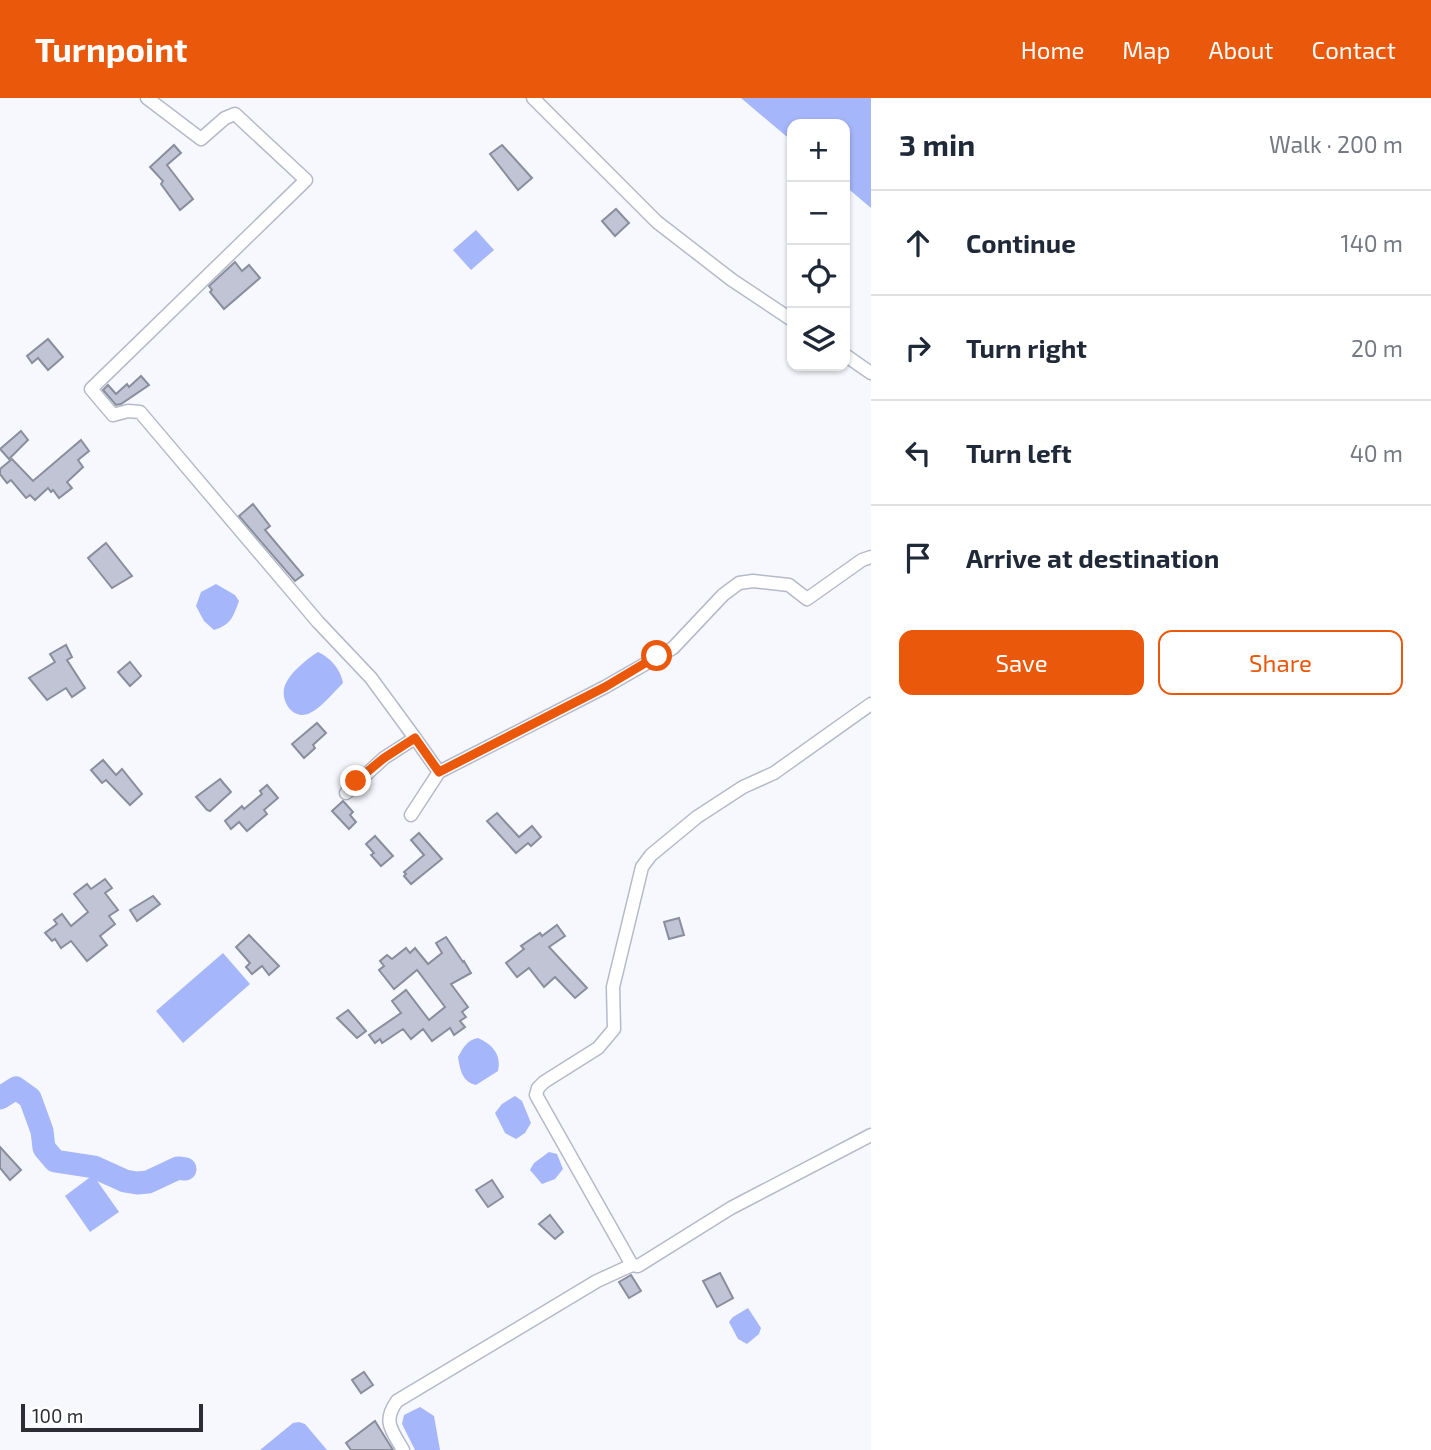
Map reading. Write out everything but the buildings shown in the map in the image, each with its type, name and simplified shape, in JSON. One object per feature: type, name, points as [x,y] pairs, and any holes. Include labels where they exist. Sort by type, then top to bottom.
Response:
[{"type":"street","points":[[147,98],[201,139],[225,118],[235,114],[306,180],[91,389],[113,415],[128,411],[141,412],[317,622],[372,678],[439,772]]},
{"type":"street","points":[[533,98],[657,222],[732,281],[787,317]]},
{"type":"street","points":[[850,358],[871,373]]},
{"type":"street","points":[[411,815],[439,772],[605,687],[673,648],[723,595],[739,583],[789,585],[807,599],[862,560],[871,557]]},
{"type":"street","points":[[632,1265],[539,1101],[536,1095],[538,1088],[598,1048],[614,1029],[612,987],[640,874],[651,855],[696,817],[743,787],[774,773],[871,704]]},
{"type":"street","points":[[346,793],[384,758],[415,738]]},
{"type":"street","points":[[403,1450],[388,1422],[390,1412],[397,1401],[597,1281],[632,1265],[642,1264],[732,1209],[871,1135]]},
{"type":"water","points":[[741,98],[871,98],[871,208],[850,190],[850,119],[787,119],[787,137]]},
{"type":"water","points":[[476,230],[494,250],[471,270],[453,250]]},
{"type":"water","points":[[216,584],[235,595],[239,601],[231,620],[214,630],[204,621],[196,606],[201,592]]},
{"type":"water","points":[[318,652],[334,664],[343,683],[310,713],[298,714],[288,707],[284,689],[296,670]]},
{"type":"water","points":[[223,953],[250,984],[183,1043],[156,1011]]},
{"type":"water","points":[[478,1038],[488,1043],[495,1051],[499,1065],[498,1071],[476,1085],[465,1078],[458,1057],[468,1043]]},
{"type":"water","points":[[515,1096],[522,1101],[531,1123],[525,1133],[516,1139],[505,1133],[495,1113],[502,1104]]},
{"type":"water","points":[[549,1152],[557,1154],[563,1169],[555,1179],[542,1184],[530,1170],[534,1163]]},
{"type":"water","points":[[93,1175],[119,1212],[90,1232],[65,1196]]},
{"type":"water","points":[[748,1308],[761,1328],[759,1334],[747,1344],[738,1339],[729,1322]]},
{"type":"water","points":[[420,1407],[434,1416],[440,1450],[415,1450],[402,1424],[404,1415]]},
{"type":"water","points":[[293,1423],[305,1424],[327,1450],[260,1450]]},
{"type":"waterway","points":[[0,1098],[16,1088],[30,1098],[42,1131],[44,1148],[55,1161],[94,1167],[125,1181],[137,1183],[148,1182],[178,1168],[185,1169]]},
{"type":"route","points":[[356,781],[415,738],[439,772],[605,687],[657,656]]}]
